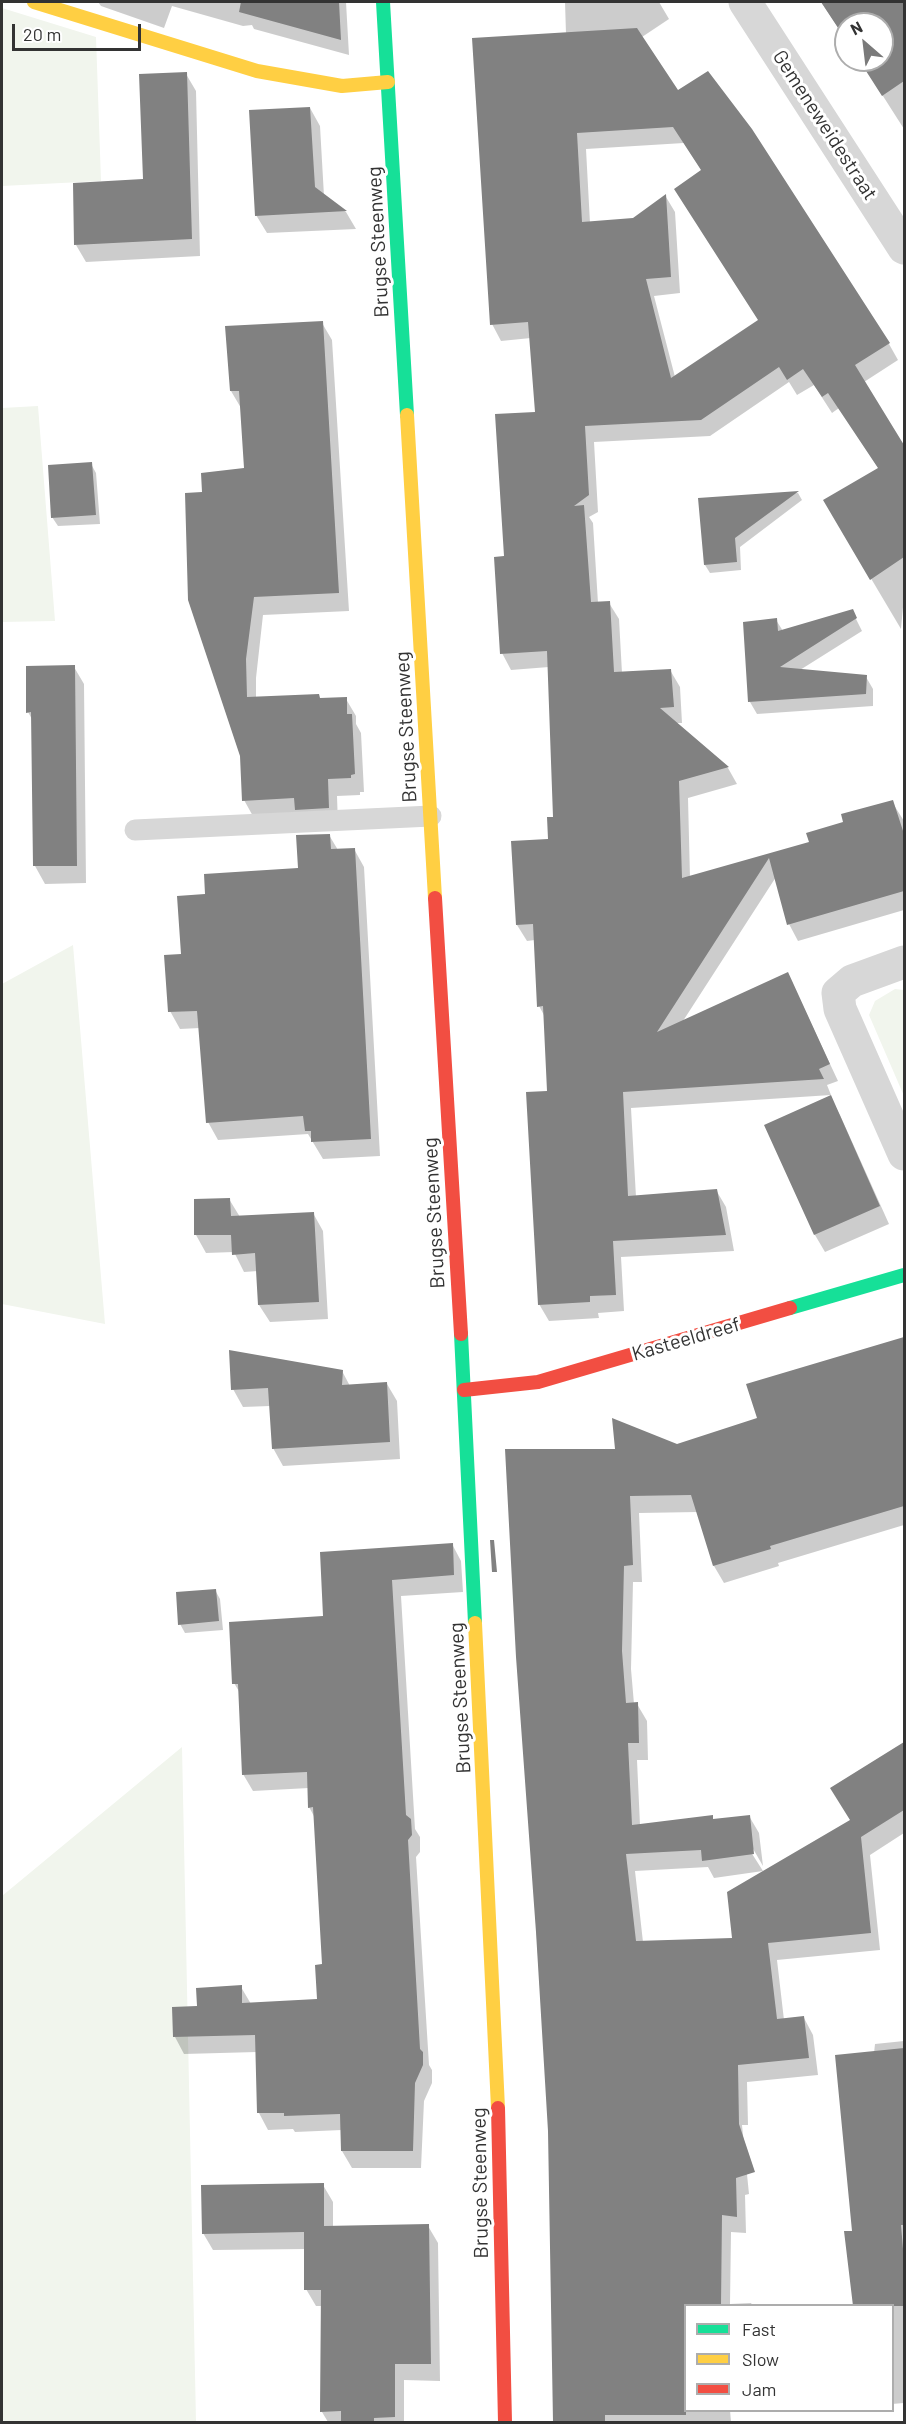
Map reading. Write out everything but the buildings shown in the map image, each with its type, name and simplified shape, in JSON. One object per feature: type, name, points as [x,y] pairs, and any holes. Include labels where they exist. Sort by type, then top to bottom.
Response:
[{"type":"main road","points":[[34,2],[256,71],[342,86],[388,82]]},
{"type":"main road","name":"Brugse Steenweg","points":[[383,2],[464,1390],[498,2099],[505,2422]]},
{"type":"main road","name":"Kasteeldreef","points":[[464,1390],[538,1382],[904,1275]]},
{"type":"street","name":"Gemeneweidestraat","points":[[745,2],[904,248]]},
{"type":"street","points":[[904,962],[852,981],[838,993],[840,1010],[904,1154]]},
{"type":"lane","points":[[135,830],[431,816]]},
{"type":"shaded area","points":[[2,8],[96,37],[101,181],[2,186]]},
{"type":"shaded area","points":[[38,406],[55,621],[2,622],[2,408]]},
{"type":"shaded area","points":[[73,945],[105,1324],[2,1304],[2,984]]},
{"type":"shaded area","points":[[895,989],[904,990],[904,1096],[869,1015],[875,1001]]},
{"type":"shaded area","points":[[182,1747],[196,2422],[2,2422],[2,1896]]},
{"type":"traffic: fast","points":[[383,2],[407,415]]},
{"type":"traffic: fast","points":[[790,1308],[904,1275]]},
{"type":"traffic: fast","points":[[461,1334],[475,1623]]},
{"type":"traffic: slow","points":[[34,2],[257,71],[342,86],[388,82]]},
{"type":"traffic: slow","points":[[407,415],[435,898]]},
{"type":"traffic: slow","points":[[475,1623],[498,2108]]},
{"type":"traffic: jam","points":[[435,898],[461,1334]]},
{"type":"traffic: jam","points":[[464,1390],[538,1382],[790,1308]]},
{"type":"traffic: jam","points":[[498,2108],[505,2422]]}]
